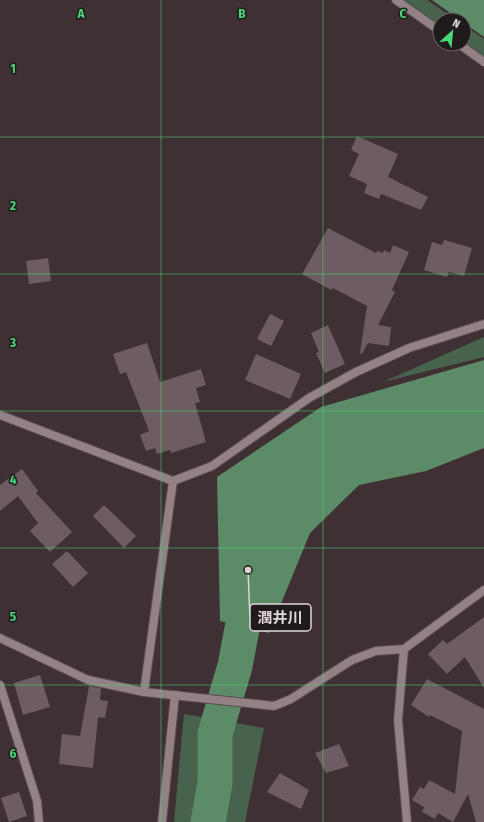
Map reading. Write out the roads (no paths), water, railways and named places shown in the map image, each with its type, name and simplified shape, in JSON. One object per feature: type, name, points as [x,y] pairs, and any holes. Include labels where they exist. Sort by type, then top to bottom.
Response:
[{"type":"street","points":[[396,0],[432,25]]},
{"type":"street","points":[[470,52],[484,62]]},
{"type":"street","points":[[0,415],[173,481],[212,466],[310,398],[356,372],[409,348],[484,324]]},
{"type":"street","points":[[144,692],[173,481]]},
{"type":"street","points":[[0,638],[88,680],[144,692],[274,706],[291,698],[352,660],[376,651],[404,649],[484,590]]},
{"type":"street","points":[[404,649],[398,720],[407,822]]},
{"type":"street","points":[[0,685],[37,801],[39,822]]},
{"type":"street","points":[[162,822],[175,695]]},
{"type":"waterway","points":[[208,822],[215,783],[215,734],[235,666],[244,618],[247,579]]},
{"type":"place","name":"潤井川","points":[[248,570]]}]
